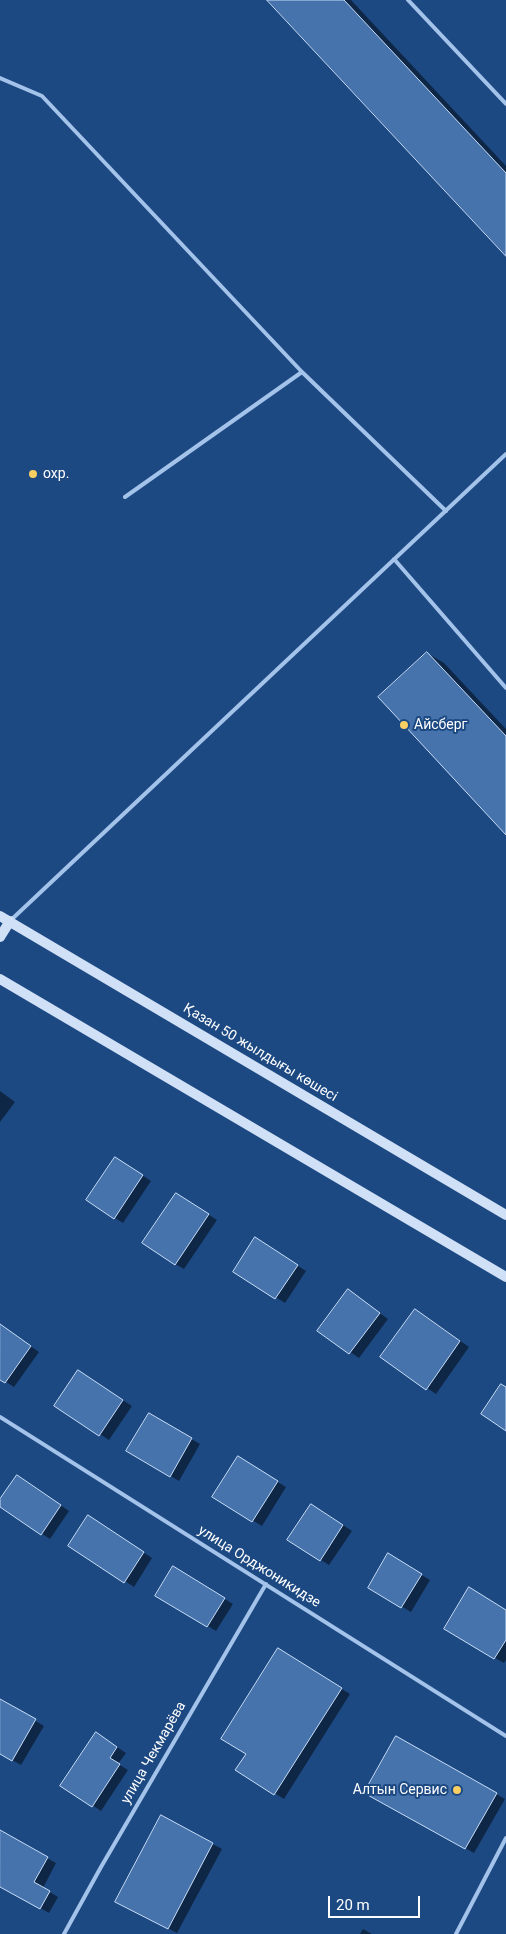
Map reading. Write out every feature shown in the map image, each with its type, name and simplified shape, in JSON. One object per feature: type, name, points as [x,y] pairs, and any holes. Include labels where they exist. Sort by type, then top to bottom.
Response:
[{"type":"street","name":"Қазан 50 жылдығы көшесі","points":[[0,916],[506,1215]]},
{"type":"street","points":[[0,937],[10,921]]},
{"type":"street","points":[[0,980],[506,1277]]},
{"type":"lane","points":[[408,0],[506,104]]},
{"type":"lane","points":[[0,78],[42,96],[302,372],[446,510]]},
{"type":"lane","points":[[125,497],[302,372]]},
{"type":"lane","points":[[10,921],[506,454]]},
{"type":"lane","points":[[394,560],[506,688]]},
{"type":"lane","name":"улица Орджоникидзе","points":[[0,1418],[506,1736]]},
{"type":"lane","name":"улица Чекмарёва","points":[[64,1934],[106,1858],[266,1584]]},
{"type":"lane","points":[[456,1934],[506,1838]]},
{"type":"building","points":[[267,0],[344,0],[506,173],[506,256]]},
{"type":"building","points":[[427,652],[506,736],[506,835],[378,697]]},
{"type":"building","points":[[115,1157],[143,1175],[114,1219],[86,1200]]},
{"type":"building","points":[[176,1193],[209,1214],[175,1265],[142,1243]]},
{"type":"building","points":[[255,1237],[298,1265],[275,1299],[233,1272]]},
{"type":"building","points":[[348,1289],[380,1313],[349,1354],[317,1331]]},
{"type":"building","points":[[415,1309],[460,1341],[426,1390],[380,1357]]},
{"type":"building","points":[[0,1324],[31,1346],[5,1383],[0,1380]]},
{"type":"building","points":[[78,1370],[123,1400],[99,1436],[54,1406]]},
{"type":"building","points":[[501,1384],[506,1387],[506,1431],[481,1414]]},
{"type":"building","points":[[149,1413],[192,1438],[170,1477],[126,1451]]},
{"type":"building","points":[[238,1456],[278,1481],[252,1522],[212,1497]]},
{"type":"building","points":[[17,1475],[61,1505],[41,1535],[0,1507],[0,1499]]},
{"type":"building","points":[[311,1504],[343,1525],[320,1561],[287,1540]]},
{"type":"building","points":[[88,1515],[144,1552],[124,1583],[68,1546]]},
{"type":"building","points":[[388,1553],[422,1574],[401,1608],[368,1588]]},
{"type":"building","points":[[173,1566],[225,1598],[207,1627],[155,1596]]},
{"type":"building","points":[[469,1587],[506,1610],[506,1640],[494,1659],[444,1629]]},
{"type":"building","points":[[278,1648],[342,1688],[274,1795],[235,1770],[246,1754],[221,1739]]},
{"type":"building","points":[[0,1699],[36,1719],[12,1761],[0,1754]]},
{"type":"building","points":[[96,1732],[117,1747],[110,1758],[120,1764],[92,1807],[60,1786]]},
{"type":"building","points":[[396,1736],[497,1793],[465,1849],[364,1793]]},
{"type":"building","points":[[161,1815],[213,1843],[168,1929],[115,1902]]},
{"type":"building","points":[[0,1830],[48,1857],[34,1882],[50,1891],[40,1909],[0,1887]]},
{"type":"place","name":"охр.","points":[[33,474]]},
{"type":"place","name":"Айсберг","points":[[404,725]]},
{"type":"place","name":"Алтын Сервис","points":[[457,1790]]}]
